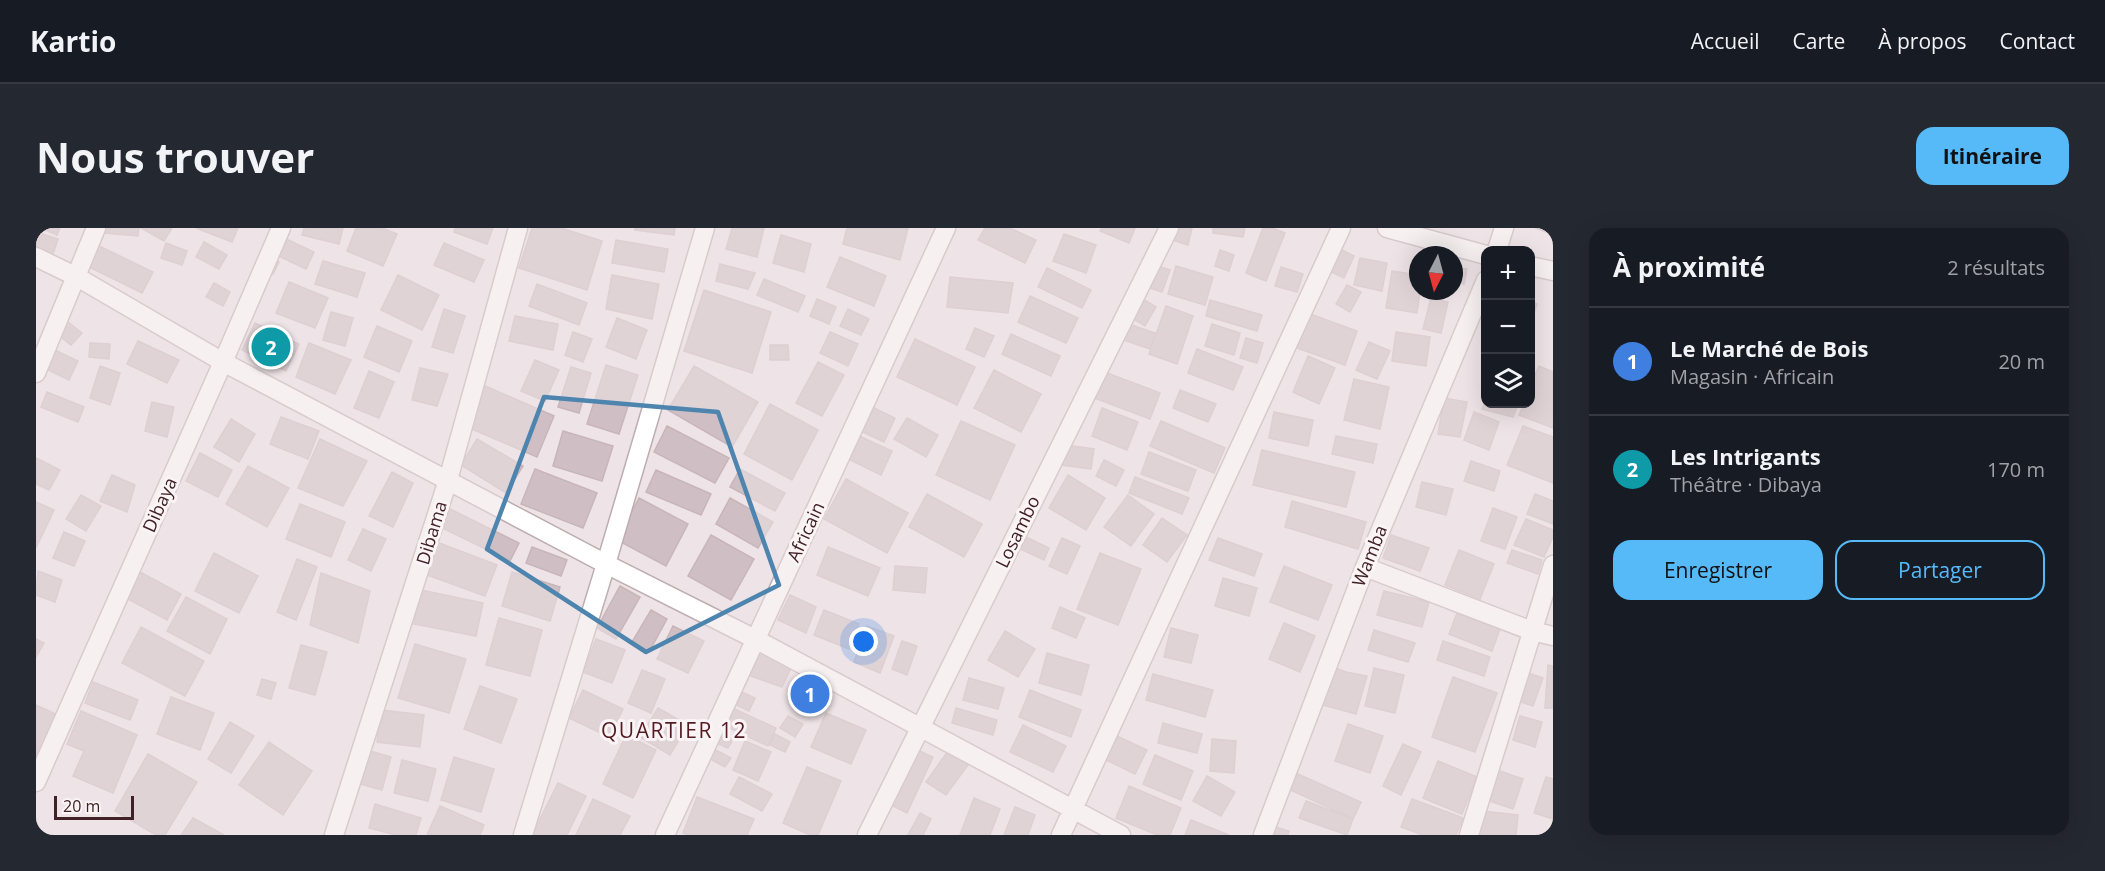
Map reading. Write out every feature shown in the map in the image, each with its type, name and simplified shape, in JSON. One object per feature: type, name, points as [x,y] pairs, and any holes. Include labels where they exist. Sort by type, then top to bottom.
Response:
[{"type":"street","points":[[36,373],[96,228]]},
{"type":"street","name":"Dibaya","points":[[36,782],[224,362],[281,228]]},
{"type":"street","name":"Dibama","points":[[334,835],[448,480],[518,228]]},
{"type":"street","points":[[523,835],[705,228]]},
{"type":"street","name":"Africain","points":[[665,835],[946,228]]},
{"type":"street","name":"Losambo","points":[[867,835],[1169,228]]},
{"type":"street","points":[[1061,835],[1341,228]]},
{"type":"street","points":[[1387,228],[1481,254]]},
{"type":"street","points":[[1498,246],[1504,228]]},
{"type":"street","points":[[36,257],[224,362],[606,564],[757,640],[1121,835]]},
{"type":"street","points":[[1535,267],[1553,271]]},
{"type":"street","name":"Wamba","points":[[1263,835],[1365,567],[1481,290]]},
{"type":"street","points":[[1469,835],[1553,565]]},
{"type":"street","points":[[1365,567],[1532,631],[1553,636]]},
{"type":"highlighted area","points":[[544,397],[718,412],[779,585],[646,652],[487,549]]},
{"type":"building","points":[[41,228],[60,228],[57,235]]},
{"type":"building","points":[[105,228],[139,228],[138,236],[104,233]]},
{"type":"building","points":[[141,228],[172,228],[164,241]]},
{"type":"building","points":[[196,228],[238,228],[232,242]]},
{"type":"building","points":[[304,228],[343,228],[339,244],[302,235]]},
{"type":"building","points":[[356,228],[382,228],[397,234],[383,266],[347,251]]},
{"type":"building","points":[[455,228],[493,228],[487,244],[454,232]]},
{"type":"building","points":[[532,228],[561,228],[602,241],[587,290],[519,268]]},
{"type":"building","points":[[635,228],[675,228],[674,235],[635,230]]},
{"type":"building","points":[[732,228],[764,228],[757,257],[726,249]]},
{"type":"building","points":[[847,228],[908,228],[900,260],[843,244]]},
{"type":"building","points":[[985,228],[1010,228],[1036,240],[1025,263],[978,240]]},
{"type":"building","points":[[1102,228],[1135,228],[1129,243],[1100,231]]},
{"type":"building","points":[[1172,228],[1192,228],[1188,245],[1169,239]]},
{"type":"building","points":[[1213,228],[1245,228],[1243,237],[1213,233]]},
{"type":"building","points":[[1263,228],[1272,228],[1285,233],[1266,281],[1246,273]]},
{"type":"building","points":[[1535,228],[1550,228],[1549,233]]},
{"type":"building","points":[[36,232],[58,239],[53,254],[36,249]]},
{"type":"building","points":[[1064,234],[1096,245],[1086,273],[1053,261]]},
{"type":"building","points":[[781,235],[811,244],[804,272],[773,263]]},
{"type":"building","points":[[280,236],[314,252],[306,269],[272,253]]},
{"type":"building","points":[[616,240],[668,249],[664,272],[612,263]]},
{"type":"building","points":[[204,242],[227,255],[219,269],[196,257]]},
{"type":"building","points":[[166,243],[187,251],[182,265],[161,258]]},
{"type":"building","points":[[444,243],[484,260],[474,282],[434,265]]},
{"type":"building","points":[[95,244],[153,272],[142,293],[85,265]]},
{"type":"building","points":[[1220,250],[1234,255],[1229,271],[1215,266]]},
{"type":"building","points":[[1342,250],[1354,256],[1344,278],[1331,272]]},
{"type":"building","points":[[271,257],[279,262],[273,274],[264,270]]},
{"type":"building","points":[[840,257],[886,276],[874,306],[827,287]]},
{"type":"building","points":[[1360,258],[1387,263],[1382,291],[1354,285]]},
{"type":"building","points":[[323,261],[365,273],[357,297],[315,284]]},
{"type":"building","points":[[720,264],[755,273],[748,289],[716,281]]},
{"type":"building","points":[[1152,264],[1170,270],[1162,292],[1144,286]]},
{"type":"building","points":[[1176,266],[1213,277],[1205,305],[1168,294]]},
{"type":"building","points":[[1281,267],[1303,274],[1297,292],[1275,286]]},
{"type":"building","points":[[1047,268],[1091,290],[1082,308],[1038,287]]},
{"type":"building","points":[[1463,268],[1467,269],[1463,284]]},
{"type":"building","points":[[1392,271],[1409,274],[1409,300],[1419,300],[1417,313],[1386,308]]},
{"type":"building","points":[[398,275],[439,295],[422,330],[381,310]]},
{"type":"building","points":[[612,275],[659,284],[652,319],[606,309]]},
{"type":"building","points":[[950,277],[1013,283],[1008,313],[947,307]]},
{"type":"building","points":[[764,279],[805,296],[798,312],[757,295]]},
{"type":"building","points":[[289,282],[328,298],[315,328],[276,313]]},
{"type":"building","points":[[214,283],[230,292],[223,306],[206,297]]},
{"type":"building","points":[[537,284],[587,303],[579,325],[529,306]]},
{"type":"building","points":[[1347,285],[1361,292],[1350,312],[1336,304]]},
{"type":"building","points":[[704,290],[771,312],[752,373],[684,351]]},
{"type":"building","points":[[1030,296],[1078,318],[1066,343],[1018,322]]},
{"type":"building","points":[[1138,296],[1156,307],[1145,326],[1127,315]]},
{"type":"building","points":[[817,299],[836,307],[829,324],[810,316]]},
{"type":"building","points":[[1210,300],[1262,315],[1257,331],[1206,316]]},
{"type":"building","points":[[1430,300],[1448,302],[1441,333],[1423,329]]},
{"type":"building","points":[[1166,306],[1193,316],[1177,364],[1149,354]]},
{"type":"building","points":[[444,309],[465,316],[453,353],[432,347]]},
{"type":"building","points":[[848,309],[869,319],[861,335],[840,326]]},
{"type":"building","points":[[331,312],[353,318],[345,346],[323,340]]},
{"type":"building","points":[[1310,314],[1357,331],[1345,365],[1297,348]]},
{"type":"building","points":[[515,316],[558,324],[553,350],[509,341]]},
{"type":"building","points":[[617,318],[647,330],[636,359],[606,347]]},
{"type":"building","points":[[67,321],[82,333],[71,345],[57,334]]},
{"type":"building","points":[[1123,322],[1155,333],[1150,349],[1118,338]]},
{"type":"building","points":[[255,323],[299,344],[286,371],[242,350]]},
{"type":"building","points":[[1212,324],[1240,333],[1234,355],[1205,346]]},
{"type":"building","points":[[377,326],[412,341],[399,372],[364,357]]},
{"type":"building","points":[[975,328],[994,336],[984,357],[966,349]]},
{"type":"building","points":[[573,332],[592,339],[583,362],[565,355]]},
{"type":"building","points":[[830,332],[858,344],[848,366],[820,353]]},
{"type":"building","points":[[1396,332],[1430,337],[1426,366],[1392,361]]},
{"type":"building","points":[[1011,334],[1060,356],[1051,376],[1002,354]]},
{"type":"building","points":[[1246,338],[1263,343],[1257,363],[1240,358]]},
{"type":"building","points":[[915,339],[975,367],[957,405],[897,377]]},
{"type":"building","points":[[138,341],[179,360],[167,383],[127,364]]},
{"type":"building","points":[[1369,342],[1390,351],[1377,379],[1356,370]]},
{"type":"building","points":[[90,343],[110,344],[109,359],[89,357]]},
{"type":"building","points":[[309,343],[351,360],[335,394],[296,377]]},
{"type":"building","points":[[770,345],[788,345],[789,360],[770,360]]},
{"type":"building","points":[[1197,349],[1243,367],[1233,390],[1188,373]]},
{"type":"building","points":[[55,350],[78,361],[69,380],[46,369]]},
{"type":"building","points":[[1308,356],[1335,368],[1319,404],[1293,392]]},
{"type":"building","points":[[535,360],[559,370],[545,401],[521,391]]},
{"type":"building","points":[[818,362],[844,375],[822,416],[796,403]]},
{"type":"building","points":[[606,365],[638,375],[619,434],[587,424]]},
{"type":"building","points":[[100,366],[120,373],[110,405],[90,398]]},
{"type":"building","points":[[694,366],[758,402],[732,447],[668,410]]},
{"type":"building","points":[[1539,366],[1553,372],[1553,428],[1519,415],[1522,408],[1535,408],[1535,375]]},
{"type":"building","points":[[571,367],[591,373],[579,413],[558,407]]},
{"type":"building","points":[[420,368],[448,374],[437,406],[412,400]]},
{"type":"building","points":[[994,370],[1041,394],[1021,432],[974,408]]},
{"type":"building","points":[[369,371],[394,382],[379,418],[354,408]]},
{"type":"building","points":[[1102,371],[1160,393],[1150,419],[1092,397]]},
{"type":"building","points":[[1354,379],[1389,387],[1380,429],[1344,420]]},
{"type":"building","points":[[483,385],[554,416],[537,457],[465,426]]},
{"type":"building","points":[[1180,390],[1216,404],[1208,422],[1173,408]]},
{"type":"building","points":[[47,392],[84,407],[78,422],[41,407]]},
{"type":"building","points":[[1444,398],[1467,402],[1460,437],[1438,434]]},
{"type":"building","points":[[152,402],[174,407],[167,437],[145,431]]},
{"type":"building","points":[[770,404],[818,430],[792,480],[744,454]]},
{"type":"building","points":[[866,404],[895,418],[884,442],[854,428]]},
{"type":"building","points":[[1102,408],[1138,422],[1127,450],[1092,436]]},
{"type":"building","points":[[1482,408],[1516,408],[1513,417]]},
{"type":"building","points":[[1274,412],[1313,420],[1308,446],[1269,438]]},
{"type":"building","points":[[1474,412],[1499,422],[1489,450],[1464,440]]},
{"type":"building","points":[[281,417],[319,431],[308,459],[270,444]]},
{"type":"building","points":[[907,418],[938,435],[926,457],[894,439]]},
{"type":"building","points":[[231,419],[255,434],[239,462],[214,447]]},
{"type":"building","points":[[961,421],[1015,445],[990,500],[936,475]]},
{"type":"building","points":[[1161,421],[1225,448],[1214,473],[1150,446]]},
{"type":"building","points":[[667,426],[729,458],[715,483],[654,452]]},
{"type":"building","points":[[1523,426],[1553,437],[1553,483],[1507,465]]},
{"type":"building","points":[[563,431],[613,446],[602,481],[553,466]]},
{"type":"building","points":[[857,435],[892,451],[881,475],[846,458]]},
{"type":"building","points":[[1336,436],[1377,444],[1373,463],[1332,454]]},
{"type":"building","points":[[320,439],[367,461],[343,506],[298,488]]},
{"type":"building","points":[[477,439],[523,466],[506,493],[461,465]]},
{"type":"building","points":[[1065,445],[1094,449],[1091,469],[1061,465]]},
{"type":"building","points":[[1262,450],[1355,472],[1346,507],[1253,485]]},
{"type":"building","points":[[1149,452],[1196,470],[1188,491],[1141,474]]},
{"type":"building","points":[[200,453],[232,470],[218,497],[186,481]]},
{"type":"building","points":[[36,458],[60,470],[49,490],[36,484]]},
{"type":"building","points":[[1104,460],[1124,470],[1116,486],[1096,476]]},
{"type":"building","points":[[1471,461],[1500,471],[1494,491],[1464,481]]},
{"type":"building","points":[[248,466],[289,488],[267,527],[226,504]]},
{"type":"building","points":[[535,469],[597,493],[583,528],[521,504]]},
{"type":"building","points":[[740,469],[785,493],[775,511],[730,487]]},
{"type":"building","points":[[656,470],[711,494],[701,515],[646,492]]},
{"type":"building","points":[[392,472],[413,483],[393,527],[369,516]]},
{"type":"building","points":[[112,475],[135,485],[127,512],[100,501]]},
{"type":"building","points":[[1068,475],[1105,498],[1086,530],[1049,508]]},
{"type":"building","points":[[1135,477],[1189,498],[1182,514],[1129,493]]},
{"type":"building","points":[[846,479],[908,513],[887,553],[824,519]]},
{"type":"building","points":[[1422,482],[1453,489],[1446,515],[1416,507]]},
{"type":"building","points":[[927,494],[982,524],[964,557],[909,527]]},
{"type":"building","points":[[1535,494],[1553,501],[1553,524],[1527,514]]},
{"type":"building","points":[[81,495],[101,506],[86,531],[66,519]]},
{"type":"building","points":[[1128,495],[1154,514],[1131,546],[1104,527]]},
{"type":"building","points":[[639,498],[688,524],[666,566],[617,540]]},
{"type":"building","points":[[730,498],[773,522],[758,548],[716,524]]},
{"type":"building","points":[[1292,501],[1366,522],[1358,549],[1285,527]]},
{"type":"building","points":[[36,502],[54,510],[36,548]]},
{"type":"building","points":[[300,504],[345,522],[331,557],[286,539]]},
{"type":"building","points":[[1493,508],[1517,517],[1505,549],[1481,541]]},
{"type":"building","points":[[450,509],[519,543],[510,561],[440,527]]},
{"type":"building","points":[[1162,518],[1187,535],[1167,562],[1143,545]]},
{"type":"building","points":[[1526,519],[1553,530],[1553,537],[1544,557],[1514,545]]},
{"type":"building","points":[[363,529],[386,539],[371,571],[348,560]]},
{"type":"building","points":[[64,532],[85,541],[74,566],[53,558]]},
{"type":"building","points":[[711,535],[754,559],[731,600],[688,576]]},
{"type":"building","points":[[1022,535],[1049,548],[1044,560],[1016,547]]},
{"type":"building","points":[[1391,535],[1429,548],[1420,571],[1383,558]]},
{"type":"building","points":[[1062,538],[1080,546],[1067,574],[1049,566]]},
{"type":"building","points":[[1218,538],[1262,554],[1254,576],[1209,560]]},
{"type":"building","points":[[434,541],[497,565],[485,596],[422,573]]},
{"type":"building","points":[[532,547],[567,560],[561,576],[526,563]]},
{"type":"building","points":[[828,547],[880,568],[868,596],[817,575]]},
{"type":"building","points":[[1459,550],[1494,564],[1480,599],[1445,585]]},
{"type":"building","points":[[1512,550],[1542,560],[1538,574],[1507,563]]},
{"type":"building","points":[[214,553],[258,576],[239,613],[195,591]]},
{"type":"building","points":[[1100,553],[1141,569],[1118,625],[1077,609]]},
{"type":"building","points":[[297,559],[317,567],[296,620],[277,612]]},
{"type":"building","points":[[895,566],[927,568],[925,593],[893,590]]},
{"type":"building","points":[[1284,566],[1332,585],[1318,620],[1270,602]]},
{"type":"building","points":[[38,571],[62,580],[55,602],[36,595]]},
{"type":"building","points":[[140,572],[181,594],[167,620],[126,598]]},
{"type":"building","points":[[512,572],[560,587],[550,621],[502,606]]},
{"type":"building","points":[[321,573],[370,591],[358,643],[310,625]]},
{"type":"building","points":[[1223,578],[1257,588],[1249,616],[1215,606]]},
{"type":"building","points":[[620,586],[640,597],[616,639],[597,628]]},
{"type":"building","points":[[421,590],[483,603],[476,636],[414,624]]},
{"type":"building","points":[[1384,591],[1429,602],[1422,627],[1377,615]]},
{"type":"building","points":[[790,595],[816,607],[806,633],[778,620]]},
{"type":"building","points":[[186,597],[227,619],[210,654],[167,631]]},
{"type":"building","points":[[1060,607],[1085,618],[1076,638],[1052,628]]},
{"type":"building","points":[[651,610],[667,619],[649,652],[632,642]]},
{"type":"building","points":[[824,610],[859,624],[849,649],[814,635]]},
{"type":"building","points":[[1457,613],[1500,629],[1492,651],[1449,634]]},
{"type":"building","points":[[499,618],[542,630],[530,676],[486,665]]},
{"type":"building","points":[[1284,623],[1315,636],[1300,672],[1269,659]]},
{"type":"building","points":[[673,626],[704,641],[688,673],[657,659]]},
{"type":"building","points":[[867,626],[894,636],[880,673],[854,662]]},
{"type":"building","points":[[141,627],[204,661],[185,696],[122,663]]},
{"type":"building","points":[[1171,628],[1198,635],[1191,663],[1164,657]]},
{"type":"building","points":[[1374,630],[1415,643],[1408,662],[1368,650]]},
{"type":"building","points":[[1005,631],[1035,649],[1018,677],[988,660]]},
{"type":"building","points":[[36,639],[44,643],[36,657]]},
{"type":"building","points":[[596,639],[625,650],[612,683],[583,672]]},
{"type":"building","points":[[902,641],[917,646],[907,675],[892,669]]},
{"type":"building","points":[[1443,641],[1490,657],[1484,676],[1437,660]]},
{"type":"building","points":[[415,644],[466,659],[449,713],[398,698]]},
{"type":"building","points":[[301,645],[327,652],[315,695],[289,688]]},
{"type":"building","points":[[758,651],[792,666],[782,687],[748,675]]},
{"type":"building","points":[[1047,653],[1089,665],[1081,695],[1039,683]]},
{"type":"building","points":[[1548,665],[1553,666],[1553,708],[1545,708]]},
{"type":"building","points":[[1330,666],[1367,676],[1356,714],[1319,704]]},
{"type":"building","points":[[1374,668],[1404,675],[1395,713],[1365,706]]},
{"type":"building","points":[[642,670],[665,679],[651,713],[628,703]]},
{"type":"building","points":[[1528,673],[1543,678],[1533,706],[1518,701]]},
{"type":"building","points":[[1153,674],[1213,690],[1205,717],[1146,700]]},
{"type":"building","points":[[1453,677],[1497,693],[1475,752],[1432,737]]},
{"type":"building","points":[[969,678],[1004,688],[998,709],[963,700]]},
{"type":"building","points":[[262,679],[276,683],[271,699],[257,695]]},
{"type":"building","points":[[93,682],[138,700],[130,720],[85,703]]},
{"type":"building","points":[[480,686],[517,699],[501,743],[464,729]]},
{"type":"building","points":[[735,689],[755,698],[749,711],[730,702]]},
{"type":"building","points":[[583,690],[623,709],[609,737],[569,718]]},
{"type":"building","points":[[1030,690],[1081,710],[1071,737],[1019,717]]},
{"type":"building","points":[[171,697],[214,713],[200,750],[157,734]]},
{"type":"building","points":[[36,705],[58,715],[36,761]]},
{"type":"building","points":[[728,706],[776,728],[768,746],[721,724]]},
{"type":"building","points":[[658,708],[688,725],[670,755],[640,737]]},
{"type":"building","points":[[956,708],[997,720],[993,735],[952,723]]},
{"type":"building","points":[[381,710],[424,715],[420,747],[377,742]]},
{"type":"building","points":[[81,711],[137,735],[113,793],[73,776],[84,751],[67,744]]},
{"type":"building","points":[[826,713],[866,730],[851,764],[811,747]]},
{"type":"building","points":[[788,716],[803,724],[795,737],[780,728]]},
{"type":"building","points":[[1520,716],[1542,722],[1535,747],[1513,740]]},
{"type":"building","points":[[230,722],[254,736],[231,773],[208,759]]},
{"type":"building","points":[[1163,723],[1202,734],[1197,753],[1158,743]]},
{"type":"building","points":[[1348,724],[1383,736],[1370,773],[1335,761]]},
{"type":"building","points":[[1023,725],[1066,746],[1053,772],[1010,752]]},
{"type":"building","points":[[716,731],[733,739],[728,748],[712,741]]},
{"type":"building","points":[[775,734],[790,742],[785,752],[770,745]]},
{"type":"building","points":[[626,735],[656,750],[633,798],[603,784]]},
{"type":"building","points":[[1117,736],[1147,750],[1135,774],[1106,760]]},
{"type":"building","points":[[1212,739],[1236,741],[1234,773],[1210,771]]},
{"type":"building","points":[[745,741],[771,752],[758,781],[733,770]]},
{"type":"building","points":[[269,742],[312,771],[283,815],[239,785]]},
{"type":"building","points":[[1403,744],[1421,752],[1401,795],[1383,786]]},
{"type":"building","points":[[710,747],[731,758],[725,767],[705,756]]},
{"type":"building","points":[[913,748],[933,757],[907,813],[887,803]]},
{"type":"building","points":[[370,751],[391,757],[382,790],[360,784]]},
{"type":"building","points":[[948,751],[968,765],[946,795],[926,782]]},
{"type":"building","points":[[148,754],[197,782],[165,835],[156,835],[115,811]]},
{"type":"building","points":[[1155,755],[1193,771],[1181,800],[1143,784]]},
{"type":"building","points":[[454,757],[494,769],[481,812],[441,800]]},
{"type":"building","points":[[402,760],[436,769],[428,801],[394,793]]},
{"type":"building","points":[[1438,761],[1477,777],[1462,814],[1423,798]]},
{"type":"building","points":[[807,767],[841,781],[818,835],[810,835],[783,823]]},
{"type":"building","points":[[1494,769],[1523,779],[1513,809],[1484,799]]},
{"type":"building","points":[[1291,771],[1361,802],[1353,819],[1284,787]]},
{"type":"building","points":[[1207,776],[1235,792],[1221,816],[1193,801]]},
{"type":"building","points":[[739,777],[772,794],[762,811],[730,794]]},
{"type":"building","points":[[1546,777],[1553,779],[1553,819],[1534,813]]},
{"type":"building","points":[[558,783],[586,796],[567,835],[532,835]]},
{"type":"building","points":[[1129,786],[1181,808],[1170,835],[1157,835],[1116,818]]},
{"type":"building","points":[[697,797],[754,819],[747,835],[689,835],[683,833]]},
{"type":"building","points":[[974,798],[1000,809],[990,835],[960,835]]},
{"type":"building","points":[[593,799],[630,816],[620,835],[576,835]]},
{"type":"building","points":[[1412,799],[1463,818],[1456,835],[1423,835],[1401,827]]},
{"type":"building","points":[[1306,801],[1353,819],[1347,835],[1299,818]]},
{"type":"building","points":[[375,804],[421,818],[416,835],[396,835],[369,828]]},
{"type":"building","points":[[440,806],[484,825],[480,835],[427,835]]},
{"type":"building","points":[[1015,807],[1035,815],[1028,835],[1004,835]]},
{"type":"building","points":[[1481,811],[1518,815],[1516,835],[1479,835]]},
{"type":"building","points":[[920,813],[931,819],[923,835],[908,835]]},
{"type":"building","points":[[193,818],[224,835],[181,835]]},
{"type":"building","points":[[1191,820],[1229,835],[1185,835]]},
{"type":"building","points":[[1269,825],[1289,831],[1288,835],[1266,835]]},
{"type":"place","name":"Les Intrigants","points":[[271,347]]},
{"type":"place","name":"Le Marché de Bois","points":[[810,694]]},
{"type":"district","name":"QUARTIER 12","points":[[674,731]]}]
